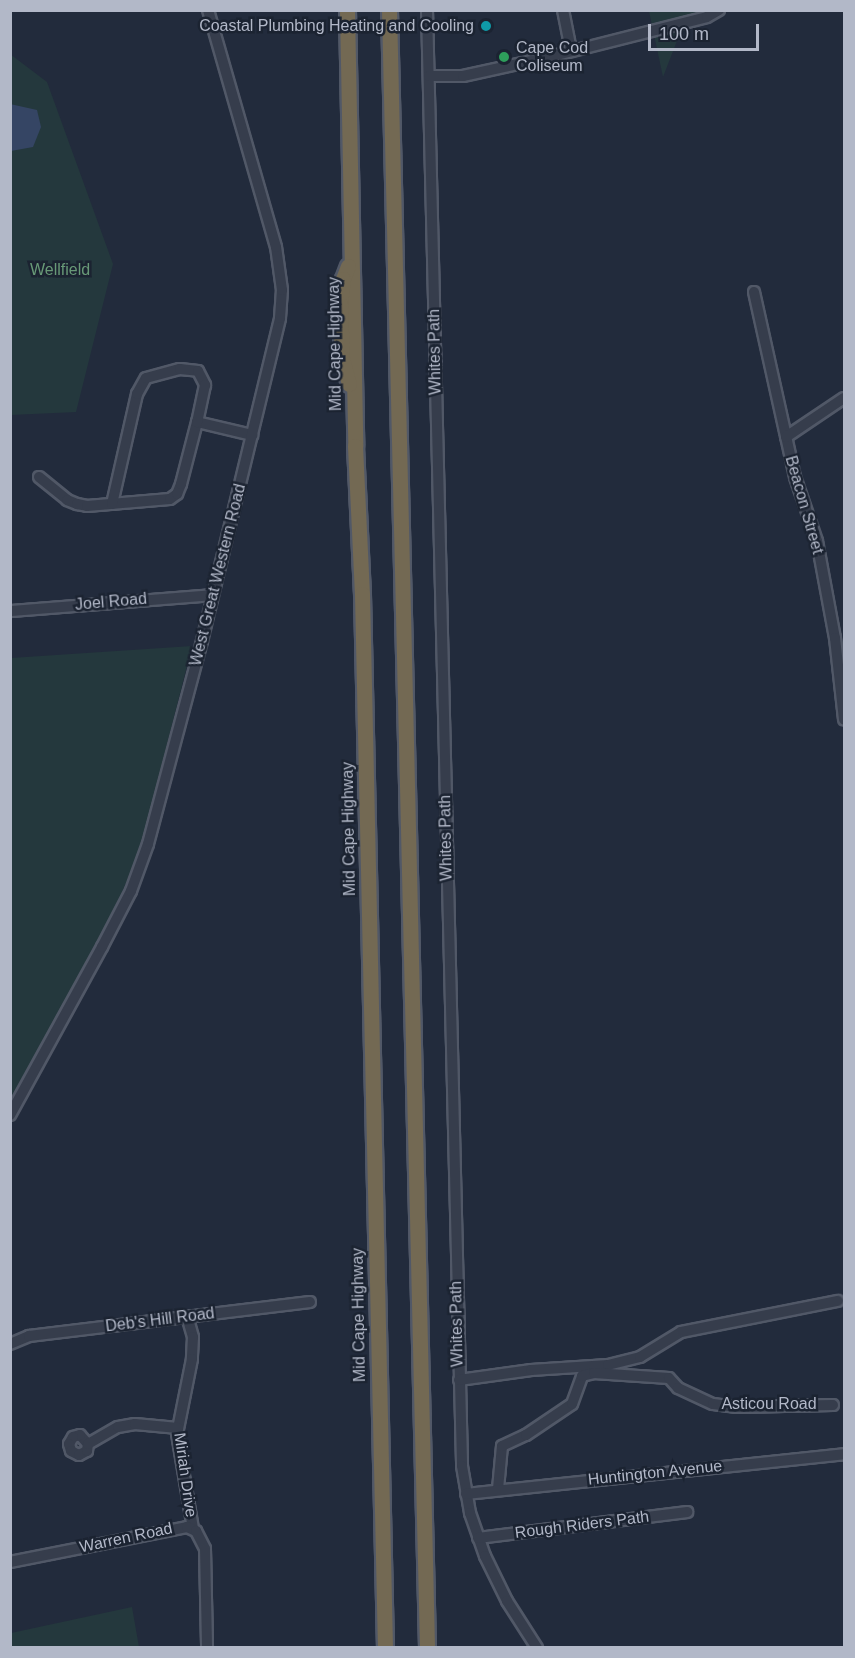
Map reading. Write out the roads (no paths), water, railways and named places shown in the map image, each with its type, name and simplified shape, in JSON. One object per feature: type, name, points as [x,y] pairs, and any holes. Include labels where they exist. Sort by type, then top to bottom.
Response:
[{"type":"highway","name":"Mid Cape Highway","points":[[347,10],[352,258],[342,279],[340,315],[344,368],[354,394],[362,605],[385,1647]]},
{"type":"highway","points":[[389,10],[427,1647]]},
{"type":"street","name":"West Great Western Road","points":[[10,1115],[102,947],[134,882],[157,813],[280,318],[280,273],[268,213],[208,10]]},
{"type":"street","name":"Whites Path","points":[[428,10],[459,1380],[466,1494],[478,1538],[503,1593],[537,1647]]},
{"type":"street","points":[[563,10],[572,50]]},
{"type":"street","points":[[429,76],[463,76],[707,17],[719,10]]},
{"type":"street","name":"Beacon Street","points":[[754,292],[795,477],[817,541],[840,635],[844,720]]},
{"type":"street","points":[[39,477],[67,500],[77,504],[112,504],[174,497],[182,484],[205,385],[198,371],[180,369],[146,378],[137,394],[112,504]]},
{"type":"street","points":[[786,437],[844,398]]},
{"type":"street","points":[[197,422],[252,435]]},
{"type":"street","name":"Joel Road","points":[[10,611],[212,595]]},
{"type":"street","points":[[459,1380],[531,1370],[608,1365],[640,1357],[681,1332],[838,1301]]},
{"type":"street","name":"Deb's Hill Road","points":[[10,1344],[29,1336],[310,1302]]},
{"type":"street","name":"Miriah Drive","points":[[187,1316],[193,1337],[192,1359],[190,1379],[178,1428],[193,1529]]},
{"type":"street","name":"Asticou Road","points":[[498,1490],[502,1446],[526,1435],[572,1404],[582,1376],[594,1374],[669,1378],[678,1388],[713,1404],[736,1407],[833,1405]]},
{"type":"street","points":[[88,1444],[94,1443],[111,1430],[130,1424],[178,1428]]},
{"type":"street","name":"Huntington Avenue","points":[[466,1494],[844,1454]]},
{"type":"street","name":"Rough Riders Path","points":[[478,1538],[687,1512]]},
{"type":"street","name":"Warren Road","points":[[10,1562],[181,1526],[193,1529],[205,1549],[207,1647]]},
{"type":"water","points":[[10,104],[37,110],[41,127],[33,147],[11,151]]},
{"type":"place","name":"Coastal Plumbing Heating and Cooling","points":[[486,26]]},
{"type":"place","name":"Cape Cod Coliseum","points":[[504,57]]},
{"type":"park label","name":"Wellfield","points":[[60,270]]}]
